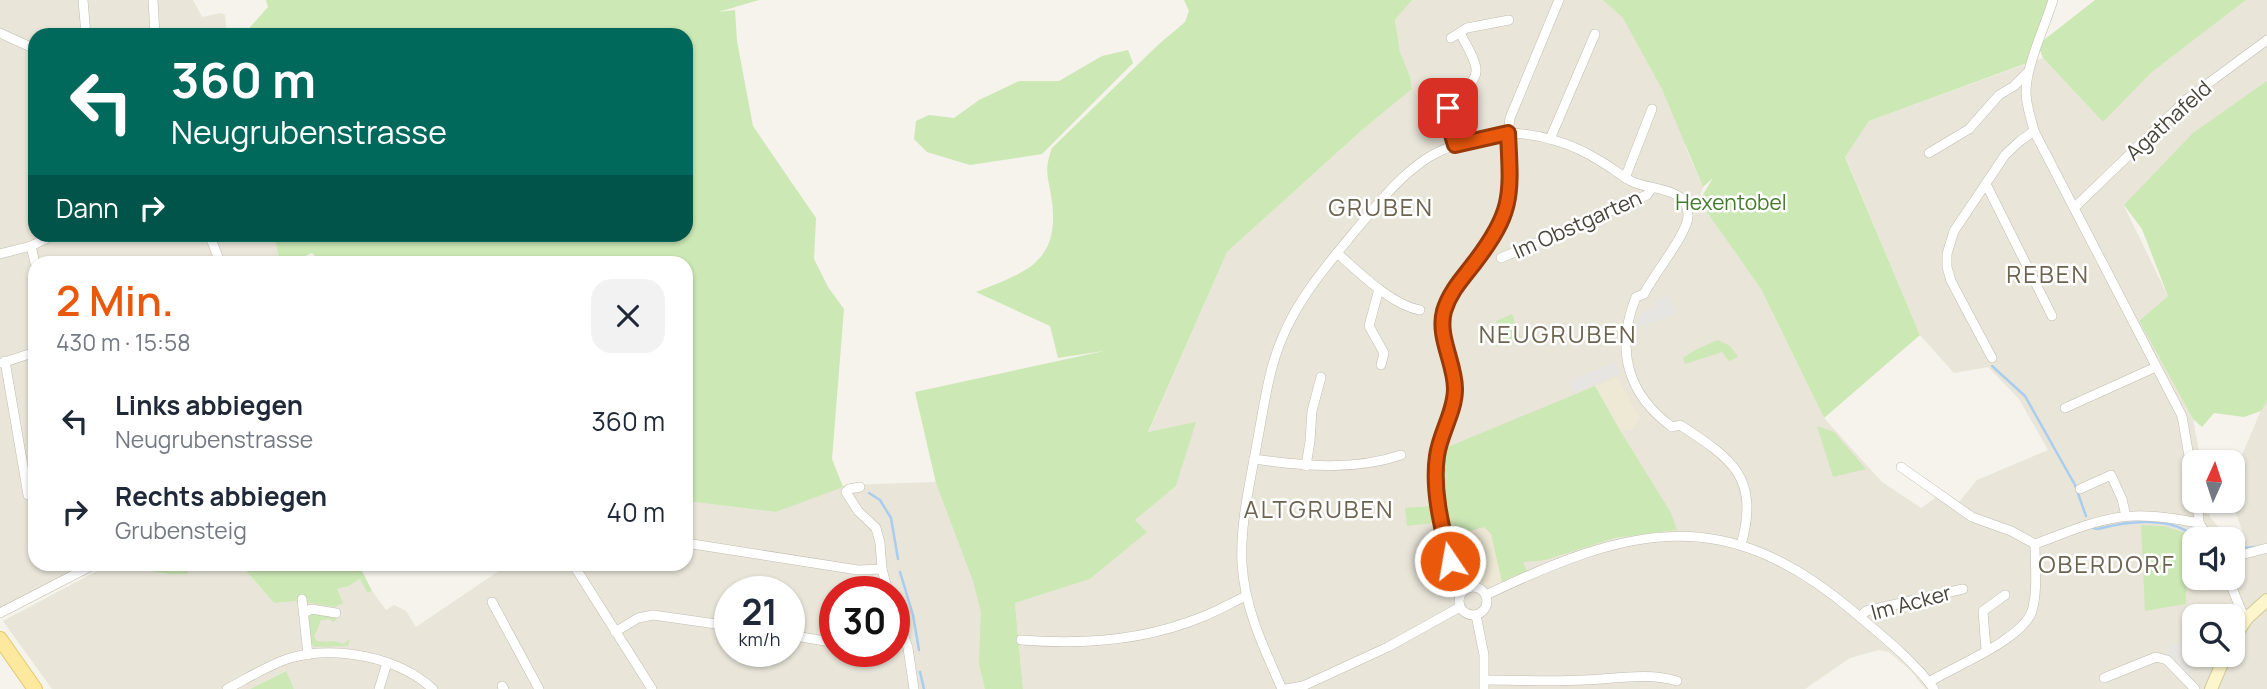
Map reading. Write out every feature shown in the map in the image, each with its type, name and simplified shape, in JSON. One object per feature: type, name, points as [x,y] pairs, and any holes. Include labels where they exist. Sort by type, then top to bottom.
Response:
[{"type":"main road","points":[[2245,621],[2267,600]]},
{"type":"main road","points":[[0,639],[35,689]]},
{"type":"main road","points":[[2211,689],[2220,667]]},
{"type":"street","points":[[83,0],[85,28]]},
{"type":"street","points":[[153,0],[155,28]]},
{"type":"street","points":[[1463,590],[1450,561],[1437,488],[1437,453],[1455,398],[1452,368],[1441,324],[1456,284],[1493,237],[1506,212],[1510,177],[1510,118],[1559,0]]},
{"type":"street","points":[[2053,0],[2028,72],[2027,106],[2035,131],[2182,416],[2188,450]]},
{"type":"street","points":[[1455,145],[1447,116],[1451,103],[1476,73],[1474,62],[1455,35],[1467,28],[1509,20]]},
{"type":"street","points":[[0,33],[28,46]]},
{"type":"street","points":[[1550,139],[1595,34]]},
{"type":"street","name":"Agathafeld","points":[[2075,207],[2187,99],[2267,40]]},
{"type":"street","points":[[1929,153],[1969,129],[1999,95],[2014,86],[2028,72]]},
{"type":"street","points":[[1428,110],[1440,102],[1451,103]]},
{"type":"street","points":[[1625,178],[1652,109]]},
{"type":"street","points":[[1992,358],[1951,281],[1947,267],[1949,242],[1954,230],[2005,155],[2035,131]]},
{"type":"street","points":[[1460,607],[1376,653],[1303,686],[1284,689],[1262,646],[1246,596],[1242,536],[1268,382],[1283,336],[1300,302],[1397,182],[1432,155],[1455,145],[1508,133],[1550,139],[1590,155],[1639,185],[1678,195],[1686,205],[1688,218],[1685,228],[1644,294],[1636,297],[1628,317],[1625,344],[1629,369],[1633,381],[1653,411],[1672,427],[1680,425],[1717,449],[1735,468],[1743,483],[1748,509],[1741,545]]},
{"type":"street","points":[[1986,184],[2052,316]]},
{"type":"street","name":"Im Obstgarten","points":[[1502,258],[1647,195],[1652,188]]},
{"type":"street","points":[[0,254],[39,242]]},
{"type":"street","points":[[31,246],[33,256]]},
{"type":"street","points":[[1337,253],[1379,289],[1407,306],[1420,310]]},
{"type":"street","points":[[1379,289],[1369,326],[1384,353],[1381,365]]},
{"type":"street","points":[[28,354],[3,362],[28,495]]},
{"type":"street","points":[[2065,408],[2156,367]]},
{"type":"street","points":[[1306,466],[1312,411],[1321,377]]},
{"type":"street","points":[[1254,459],[1306,466],[1364,464],[1401,455]]},
{"type":"street","points":[[1901,467],[1972,517],[2011,531],[2035,544],[2092,523],[2126,516],[2169,518],[2199,523]]},
{"type":"street","points":[[2080,489],[2111,475],[2126,516]]},
{"type":"street","points":[[860,487],[846,492],[858,510],[876,528],[884,576]]},
{"type":"street","points":[[2199,513],[2202,527]]},
{"type":"street","points":[[1486,595],[1567,559],[1626,541],[1658,536],[1692,536],[1741,545],[1769,556],[1812,579],[1860,617],[1914,666],[1931,686],[2015,633],[2029,617],[2035,593],[2035,544]]},
{"type":"street","points":[[693,544],[858,570],[882,569]]},
{"type":"street","points":[[2245,554],[2267,548]]},
{"type":"street","points":[[0,613],[81,571]]},
{"type":"street","points":[[577,571],[652,689]]},
{"type":"street","points":[[1475,586],[1486,595],[1486,607],[1476,615],[1467,614],[1460,607],[1458,599],[1463,590],[1475,586]]},
{"type":"street","name":"Im Acker","points":[[1860,617],[1866,611],[1963,589]]},
{"type":"street","points":[[2233,590],[2243,615],[2247,618]]},
{"type":"street","points":[[1986,650],[1983,611],[2005,595]]},
{"type":"street","points":[[1021,640],[1058,642],[1133,636],[1199,618],[1246,596]]},
{"type":"street","points":[[302,599],[309,655]]},
{"type":"street","points":[[492,602],[539,689]]},
{"type":"street","points":[[304,613],[311,610],[336,613]]},
{"type":"street","points":[[615,632],[638,618],[653,615],[714,624]]},
{"type":"street","points":[[1476,615],[1483,647],[1485,684],[1639,677],[1677,681]]},
{"type":"street","points":[[227,689],[292,657],[342,654],[367,656],[387,663],[421,678],[433,689]]},
{"type":"street","points":[[2104,678],[2150,657],[2156,657],[2167,660],[2195,689]]},
{"type":"street","points":[[910,662],[914,689]]},
{"type":"street","points":[[379,689],[387,663]]},
{"type":"shaded area","points":[[0,0],[193,0],[202,17],[221,13],[225,15],[226,28],[28,28],[28,242],[296,242],[293,256],[28,256],[28,571],[89,571],[2,617]]},
{"type":"shaded area","points":[[1411,0],[1605,0],[1623,18],[1629,20],[1671,96],[1687,151],[1703,187],[1699,201],[1761,289],[1824,418],[1882,482],[1921,508],[1942,493],[1959,502],[1977,480],[2048,450],[2019,399],[1988,367],[1954,373],[1920,335],[1845,156],[1869,121],[2043,58],[2103,122],[2152,72],[2246,0],[2267,0],[2267,82],[2124,206],[2168,296],[2139,321],[2193,419],[2199,450],[2182,450],[2182,513],[2209,513],[2218,527],[2182,527],[2182,590],[2245,590],[2245,527],[2241,527],[2236,513],[2245,513],[2244,450],[2267,401],[2267,689],[1925,689],[1911,671],[1889,652],[1879,650],[1850,658],[1805,689],[1023,689],[1015,603],[1090,579],[1146,532],[1135,520],[1176,486],[1195,423],[1148,433],[1227,252],[1362,130],[1412,89],[1410,76],[1400,52],[1395,20]],"holes":[[[1595,386],[1677,530],[1615,538],[1573,550],[1484,527]]]},
{"type":"shaded area","points":[[1669,296],[1676,314],[1636,328],[1641,314]]},
{"type":"shaded area","points":[[1615,362],[1620,373],[1573,393],[1568,381]]},
{"type":"shaded area","points":[[1618,377],[1639,418],[1633,429],[1621,432],[1595,386]]},
{"type":"shaded area","points":[[936,482],[981,593],[987,689],[294,689],[285,671],[250,689],[52,689],[3,621],[97,571],[188,574],[188,571],[246,571],[274,603],[298,601],[302,593],[337,589],[360,579],[367,593],[372,591],[386,610],[394,605],[406,611],[416,627],[499,571],[693,571],[693,502],[776,512],[845,485]]},
{"type":"shaded area","points":[[1485,528],[1491,534],[1502,582],[1492,586],[1460,580],[1447,539]]},
{"type":"shaded area","points":[[2182,639],[2182,667],[2191,667],[2193,683],[2165,651]]},
{"type":"green space","points":[[266,0],[759,0],[718,12],[735,10],[737,41],[753,126],[816,218],[814,259],[828,287],[844,309],[832,459],[843,487],[776,512],[693,502],[693,256],[315,256],[312,253],[305,256],[279,256],[276,242],[693,242],[693,28],[249,28],[268,7]]},
{"type":"green space","points":[[1184,0],[1412,0],[1395,20],[1400,52],[1410,76],[1412,89],[1362,130],[1227,252],[1148,432],[1196,422],[1176,486],[1135,520],[1147,532],[1090,579],[1015,603],[1023,689],[985,689],[979,664],[981,612],[973,581],[936,483],[915,392],[1104,351],[1058,358],[1050,326],[976,292],[1023,272],[1044,253],[1053,223],[1047,169],[1052,148],[1185,22],[1189,11]]},
{"type":"green space","name":"Hexentobel","points":[[1603,0],[2053,0],[2040,43],[2095,0],[2246,0],[2152,72],[2103,122],[2043,58],[2038,45],[2030,62],[1869,121],[1845,157],[1920,335],[1824,418],[1761,289],[1699,201],[1713,178],[1703,187],[1662,89],[1623,18]]},
{"type":"green space","points":[[1128,50],[1133,63],[1042,154],[970,165],[927,152],[914,139],[916,121],[929,115],[954,118],[979,100],[1019,81],[1059,81],[1102,56]]},
{"type":"green space","points":[[2267,81],[2267,401],[2261,411],[2244,417],[2214,413],[2202,427],[2193,419],[2139,321],[2168,296],[2142,229],[2124,205],[2193,133]]},
{"type":"green space","points":[[1512,314],[1521,337],[1497,347],[1491,332],[1499,328],[1496,321]]},
{"type":"green space","points":[[1718,340],[1730,346],[1738,357],[1729,361],[1722,352],[1685,364],[1683,358]]},
{"type":"green space","points":[[1595,386],[1671,513],[1677,530],[1615,538],[1545,560],[1523,562],[1527,571],[1502,582],[1491,534],[1484,527],[1447,537],[1438,486],[1440,453],[1443,449]]},
{"type":"green space","points":[[1817,426],[1834,432],[1866,469],[1833,477]]},
{"type":"green space","points":[[1432,506],[1434,523],[1407,526],[1405,508]]},
{"type":"green space","points":[[2141,525],[2164,526],[2182,532],[2182,590],[2186,590],[2186,604],[2145,611]]},
{"type":"green space","points":[[150,571],[188,571],[188,574]]},
{"type":"green space","points":[[246,571],[362,571],[372,591],[367,593],[360,579],[337,589],[343,603],[335,607],[306,602],[302,594],[298,601],[274,603]]},
{"type":"green space","points":[[311,611],[335,615],[337,619],[333,622],[330,619],[321,620],[314,637],[317,641],[343,644],[350,639],[348,646],[314,647],[311,643],[308,617]]},
{"type":"green space","points":[[286,671],[294,689],[250,689]]},
{"type":"waterway","points":[[1992,366],[2025,396],[2075,485],[2086,516]]},
{"type":"waterway","points":[[869,493],[880,500],[891,518],[898,559]]},
{"type":"waterway","points":[[2093,528],[2149,522],[2182,529]]},
{"type":"waterway","points":[[2245,548],[2255,547]]},
{"type":"waterway","points":[[900,572],[913,615],[919,650]]},
{"type":"waterway","points":[[920,672],[924,689]]},
{"type":"district","name":"GRUBEN","points":[[1381,206]]},
{"type":"district","name":"REBEN","points":[[2048,273]]},
{"type":"district","name":"NEUGRUBEN","points":[[1558,333]]},
{"type":"district","name":"ALTGRUBEN","points":[[1319,508]]},
{"type":"district","name":"OBERDORF","points":[[2107,563]]},
{"type":"route","points":[[1448,108],[1447,116],[1455,145],[1508,133],[1510,177],[1506,212],[1499,228],[1456,284],[1441,324],[1455,385],[1455,398],[1437,453],[1436,473],[1438,500],[1450,561]]}]
